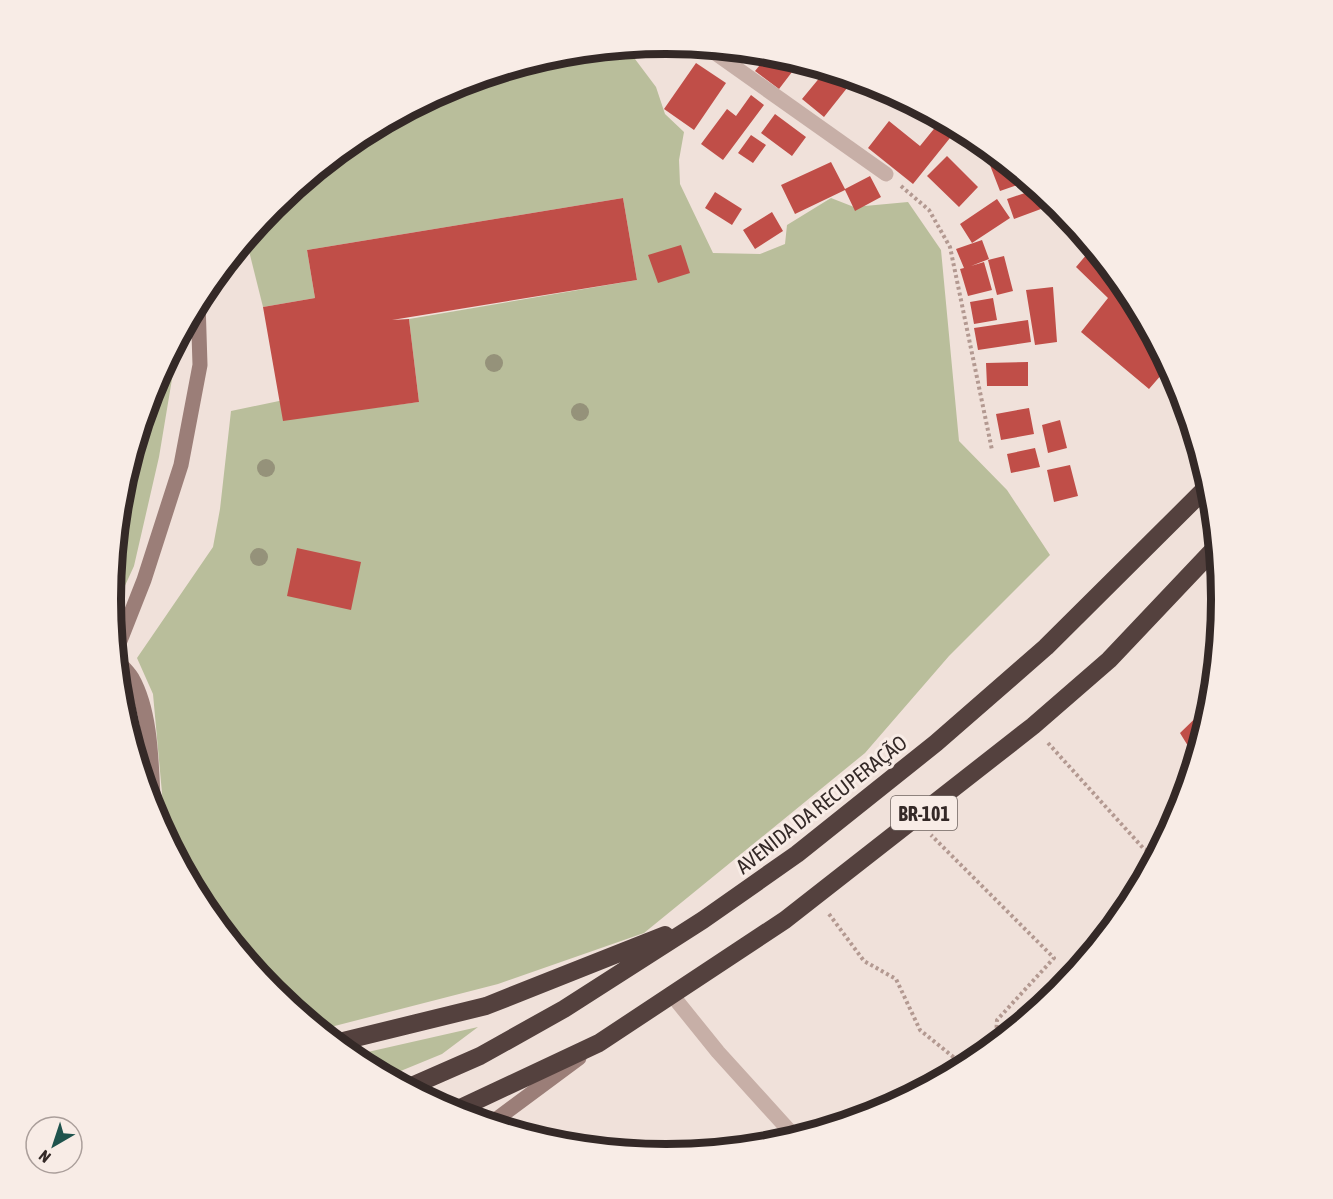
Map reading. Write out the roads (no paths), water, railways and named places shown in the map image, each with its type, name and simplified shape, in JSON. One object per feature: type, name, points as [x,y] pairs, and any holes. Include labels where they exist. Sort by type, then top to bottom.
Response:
[{"type":"highway","name":"AVENIDA DA RECUPERAÇÃO","points":[[416,1084],[480,1056],[564,1010],[703,920],[797,854],[936,743],[1046,647],[1202,492]]},
{"type":"highway","name":"BR-101","points":[[465,1106],[599,1043],[785,920],[1033,726],[1109,660],[1210,554]]},
{"type":"highway","points":[[346,1040],[486,1006],[703,920]]},
{"type":"main road","points":[[122,636],[144,580],[181,465],[200,365],[199,320]]},
{"type":"main road","points":[[126,670],[131,675],[141,698],[151,777]]},
{"type":"main road","points":[[498,1118],[599,1043]]},
{"type":"street","points":[[721,57],[886,174]]},
{"type":"street","points":[[143,752],[148,747]]},
{"type":"street","points":[[672,995],[718,1052],[789,1131]]}]
